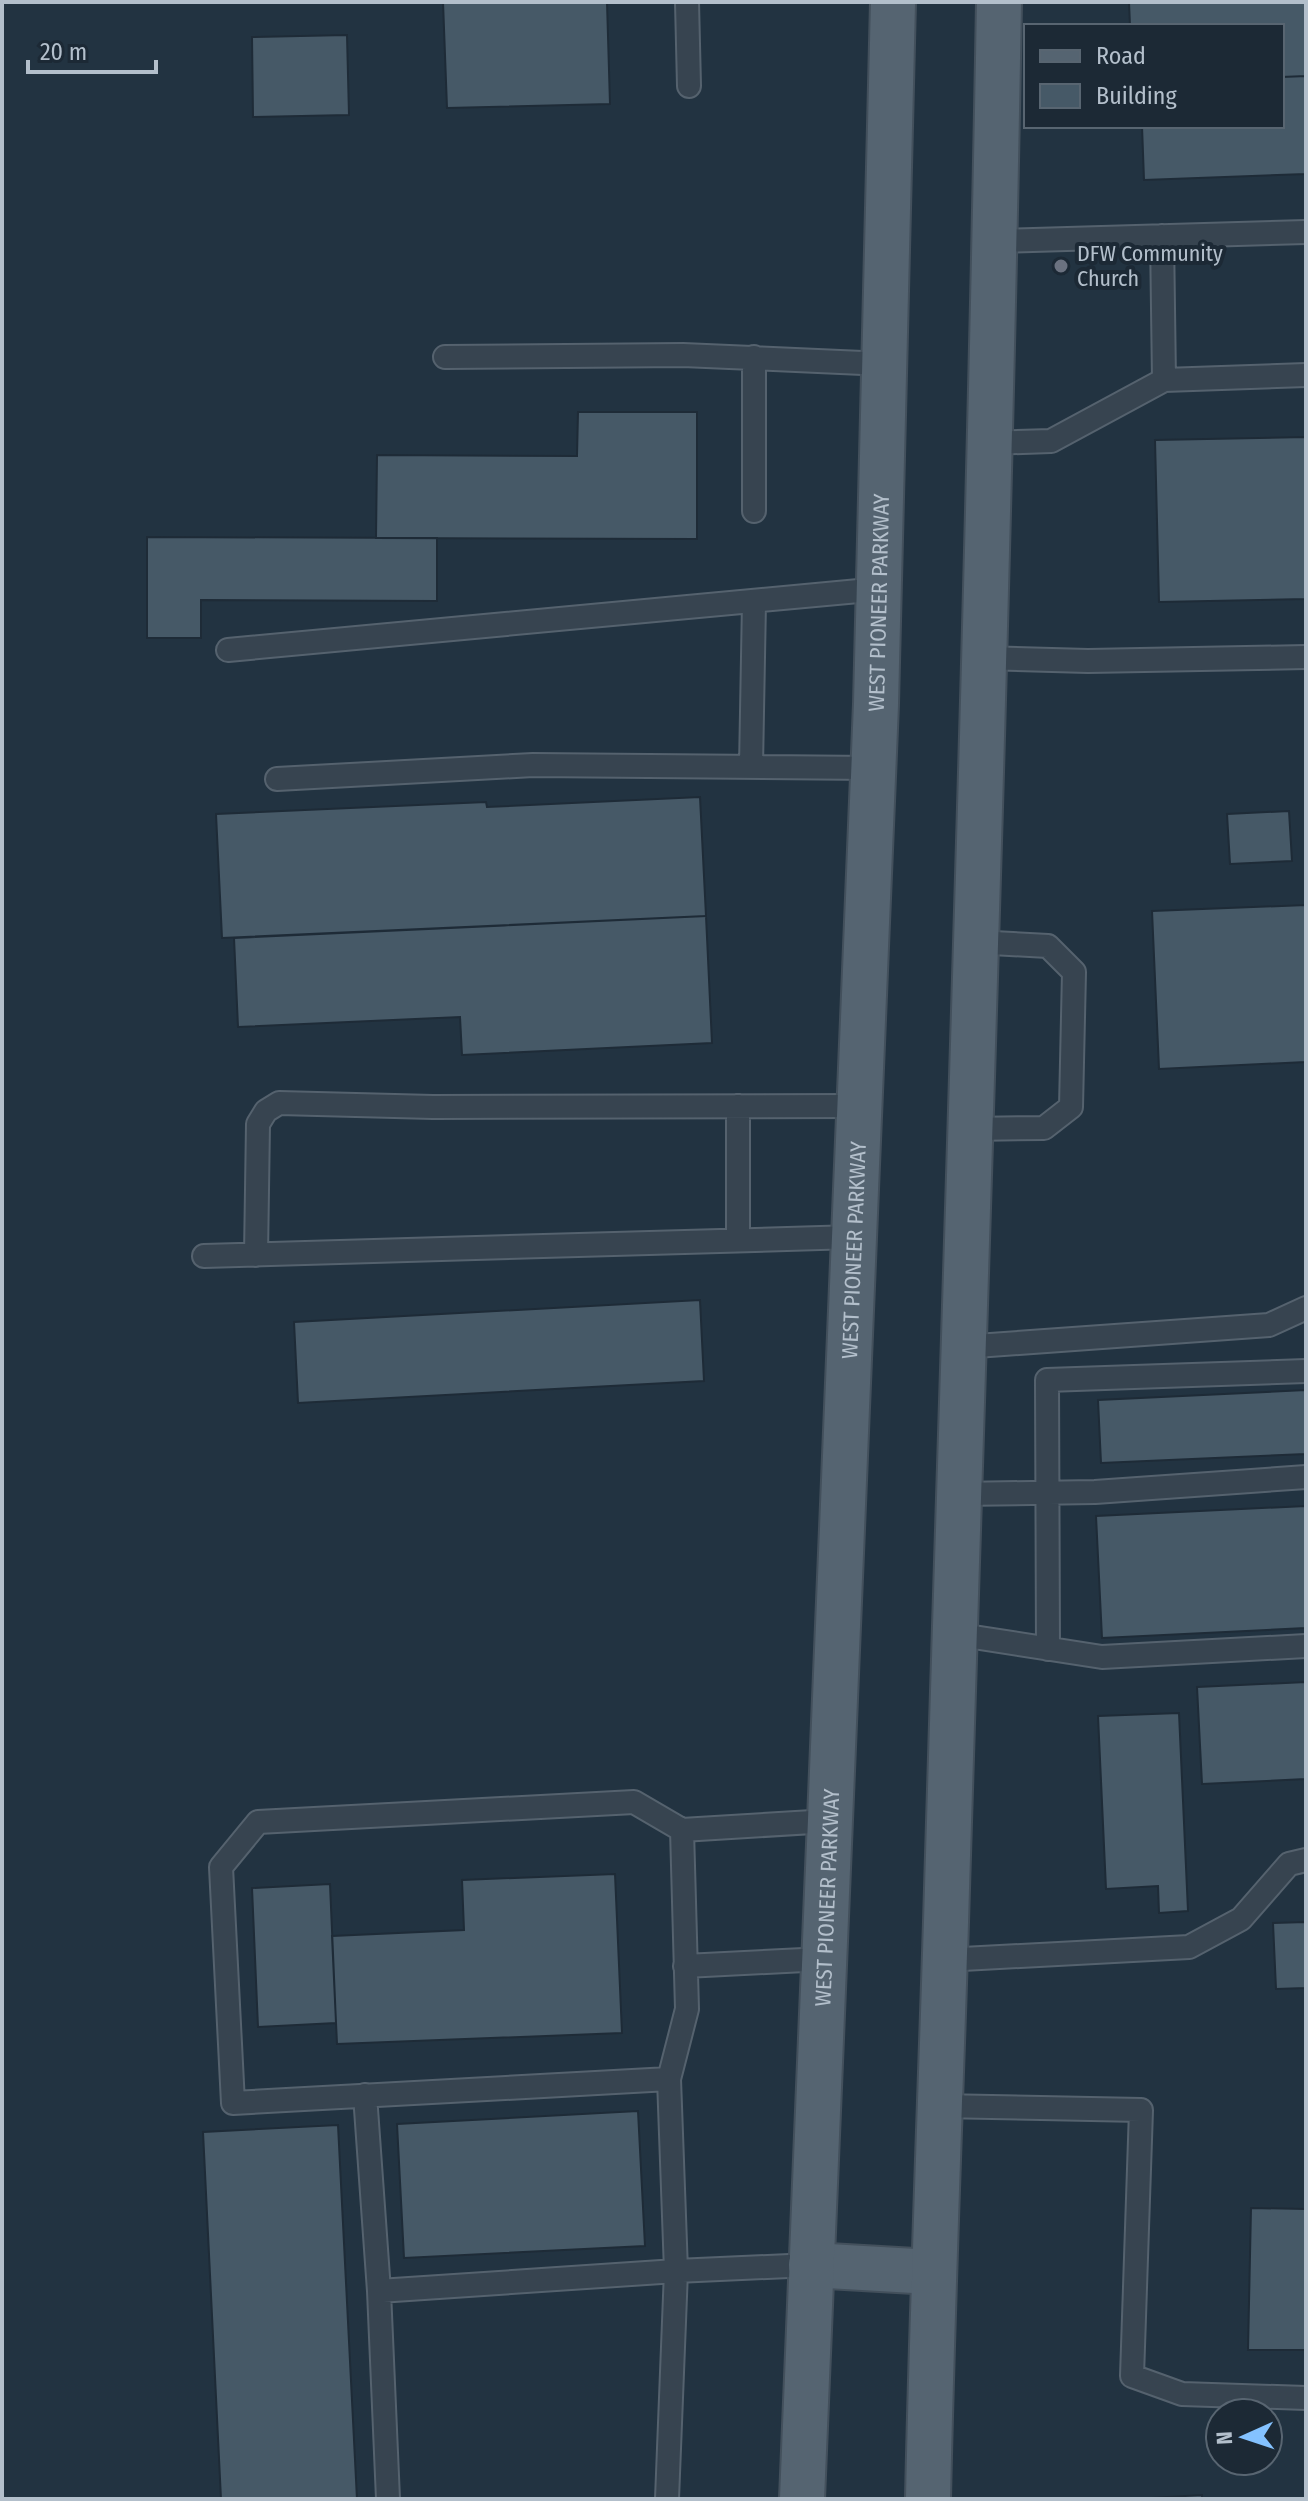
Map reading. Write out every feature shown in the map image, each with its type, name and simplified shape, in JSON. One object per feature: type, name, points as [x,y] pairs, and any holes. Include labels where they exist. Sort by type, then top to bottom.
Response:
[{"type":"main road","name":"WEST PIONEER PARKWAY","points":[[802,2499],[880,589],[893,2]]},
{"type":"main road","points":[[928,2499],[932,2272],[995,241],[999,2]]},
{"type":"main road","points":[[811,2265],[932,2272]]},
{"type":"lane","points":[[687,2],[689,86]]},
{"type":"lane","points":[[995,241],[1306,232]]},
{"type":"lane","points":[[1162,236],[1164,380]]},
{"type":"lane","points":[[445,357],[683,355],[885,364]]},
{"type":"lane","points":[[754,357],[754,511]]},
{"type":"lane","points":[[989,443],[1051,441],[1164,380],[1306,375]]},
{"type":"lane","points":[[228,650],[880,589]]},
{"type":"lane","points":[[751,767],[754,602]]},
{"type":"lane","points":[[983,658],[1088,661],[1306,657]]},
{"type":"lane","points":[[277,779],[533,765],[873,768]]},
{"type":"lane","points":[[969,1129],[1044,1128],[1071,1107],[1074,972],[1048,946],[974,942]]},
{"type":"lane","points":[[256,1255],[258,1124],[266,1111],[279,1103],[433,1107],[859,1106]]},
{"type":"lane","points":[[738,1106],[738,1240]]},
{"type":"lane","points":[[204,1256],[854,1237]]},
{"type":"lane","points":[[962,1347],[1269,1325],[1306,1308]]},
{"type":"lane","points":[[1048,1649],[1047,1380],[1306,1371]]},
{"type":"lane","points":[[958,1494],[1095,1492],[1306,1477]]},
{"type":"lane","points":[[954,1634],[1102,1657],[1306,1646]]},
{"type":"lane","points":[[669,2079],[233,2103],[221,1867],[258,1822],[634,1802],[682,1830],[829,1821]]},
{"type":"lane","points":[[667,2499],[676,2271],[669,2079],[687,2009],[682,1830]]},
{"type":"lane","points":[[944,1960],[1189,1947],[1241,1919],[1289,1864],[1306,1860]]},
{"type":"lane","points":[[685,1966],[824,1959]]},
{"type":"lane","points":[[365,2095],[379,2291],[388,2499]]},
{"type":"lane","points":[[939,2106],[1141,2110],[1132,2376],[1182,2394],[1306,2398]]},
{"type":"lane","points":[[379,2291],[811,2265]]},
{"type":"building","points":[[443,2],[607,2],[610,104],[447,108]]},
{"type":"building","points":[[1129,2],[1306,2],[1306,76],[1284,77],[1284,24],[1130,24]]},
{"type":"building","points":[[347,35],[349,115],[253,117],[252,37]]},
{"type":"building","points":[[1306,76],[1306,174],[1144,180],[1142,128],[1284,128],[1284,77]]},
{"type":"building","points":[[578,412],[697,412],[697,539],[376,538],[377,455],[577,456]]},
{"type":"building","points":[[1306,437],[1306,599],[1159,602],[1155,440]]},
{"type":"building","points":[[147,537],[437,538],[437,601],[201,600],[201,638],[147,638]]},
{"type":"building","points":[[700,797],[706,916],[222,938],[216,814],[486,802],[487,807]]},
{"type":"building","points":[[1289,811],[1292,861],[1230,864],[1227,814]]},
{"type":"building","points":[[1306,905],[1306,1062],[1159,1069],[1152,911]]},
{"type":"building","points":[[706,916],[712,1043],[462,1055],[460,1017],[238,1027],[234,938]]},
{"type":"building","points":[[700,1300],[704,1381],[298,1403],[294,1322]]},
{"type":"building","points":[[1306,1390],[1306,1454],[1101,1463],[1098,1400]]},
{"type":"building","points":[[1306,1506],[1306,1628],[1102,1638],[1096,1516]]},
{"type":"building","points":[[1306,1682],[1306,1779],[1202,1784],[1197,1687]]},
{"type":"building","points":[[1179,1713],[1188,1911],[1159,1913],[1158,1886],[1106,1889],[1098,1716]]},
{"type":"building","points":[[615,1874],[622,2033],[337,2044],[332,1936],[464,1930],[462,1880]]},
{"type":"building","points":[[330,1884],[336,2023],[258,2027],[252,1888]]},
{"type":"building","points":[[1306,1922],[1306,1988],[1276,1989],[1273,1923]]},
{"type":"building","points":[[638,2111],[645,2246],[404,2258],[397,2124]]},
{"type":"building","points":[[338,2125],[357,2499],[221,2499],[203,2132]]},
{"type":"building","points":[[1251,2208],[1306,2209],[1306,2350],[1248,2350]]},
{"type":"building","points":[[1202,2495],[1202,2499],[1134,2499]]},
{"type":"place","name":"DFW Community Church","points":[[1061,266]]}]
